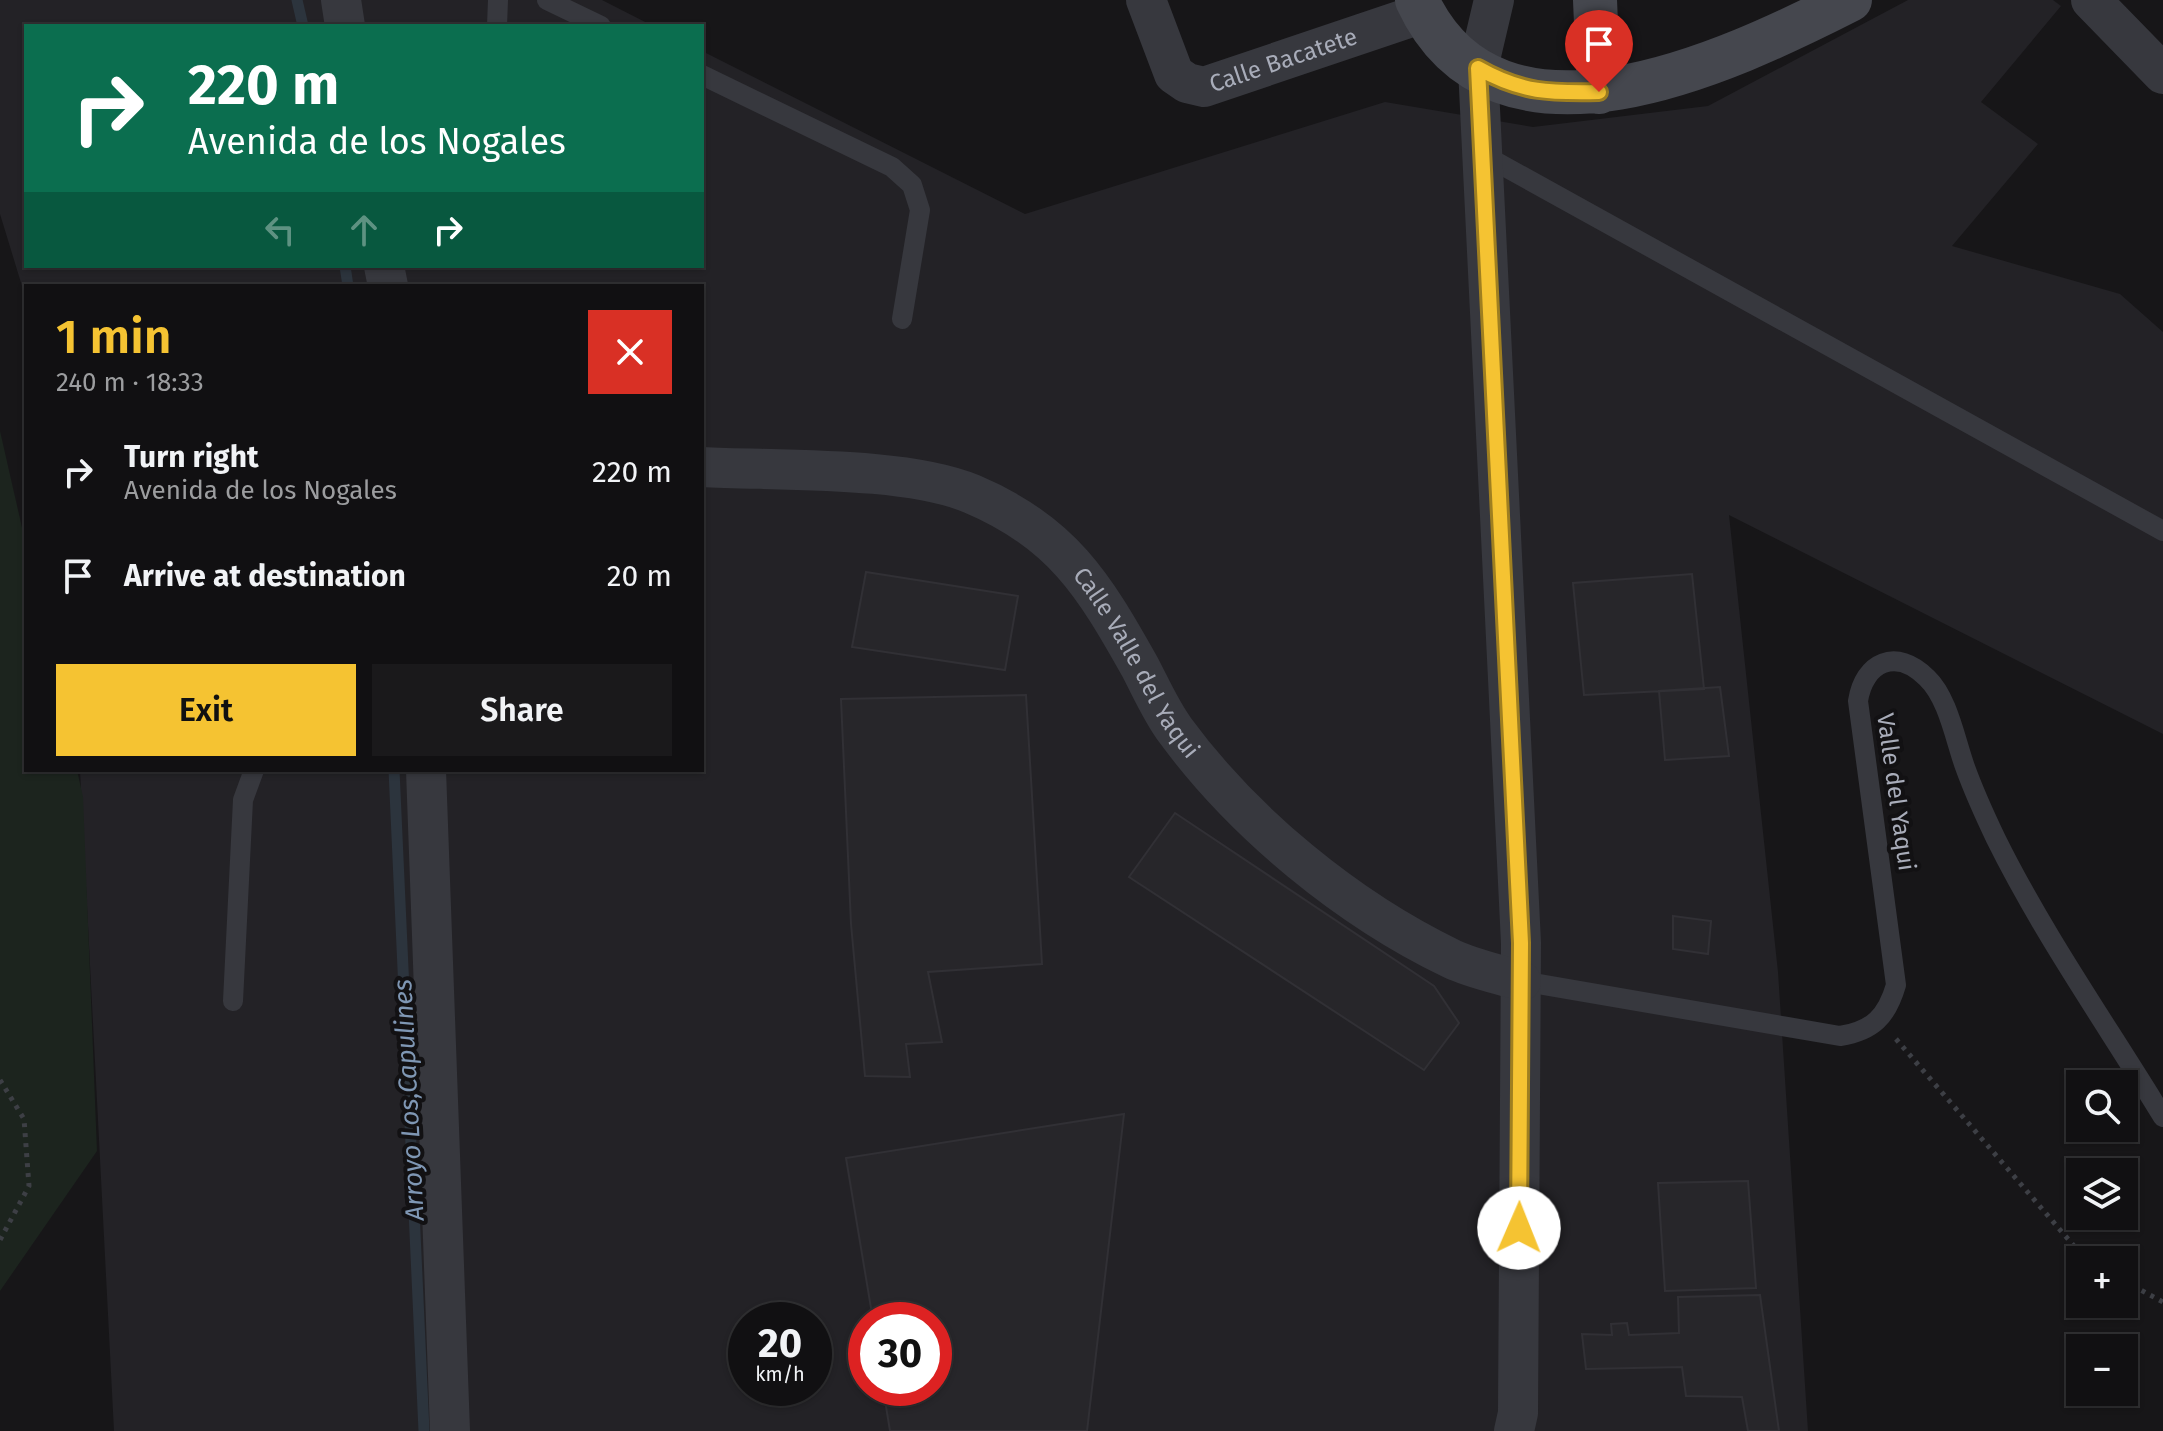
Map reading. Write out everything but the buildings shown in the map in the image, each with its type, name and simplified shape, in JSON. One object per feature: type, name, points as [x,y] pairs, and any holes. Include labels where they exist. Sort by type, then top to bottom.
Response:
[{"type":"main road","points":[[1595,0],[1599,92]]},
{"type":"main road","points":[[1420,6],[1440,39],[1478,68],[1502,81],[1538,93],[1599,92],[1716,60],[1798,27],[1850,0]]},
{"type":"street","points":[[341,0],[345,24]]},
{"type":"street","name":"Calle Bacatete","points":[[1146,0],[1174,74],[1187,83],[1204,87],[1420,6]]},
{"type":"street","points":[[1494,0],[1478,68],[1521,981],[1527,1425]]},
{"type":"street","points":[[2091,0],[2163,74]]},
{"type":"street","name":"Calle Valle del Yaqui","points":[[704,467],[922,480],[970,493],[1016,516],[1057,543],[1087,578],[1173,728],[1216,781],[1256,821],[1363,910],[1455,961],[1521,981]]},
{"type":"street","points":[[426,772],[450,1431]]},
{"type":"lane","points":[[497,24],[498,0]]},
{"type":"lane","points":[[547,0],[597,24]]},
{"type":"lane","points":[[704,76],[892,167],[912,185],[920,210],[902,319]]},
{"type":"lane","points":[[1482,154],[2163,531]]},
{"type":"lane","name":"Valle del Yaqui","points":[[1880,1020],[1896,985],[1858,701],[1861,682],[1870,670],[1879,664],[1896,662],[1911,666],[1928,678],[1939,696],[1977,797],[1998,842],[2043,926],[2163,1117]]},
{"type":"lane","points":[[233,1001],[243,800],[253,772]]},
{"type":"lane","points":[[1521,981],[1840,1036],[1862,1033],[1880,1020]]},
{"type":"path","points":[[1880,1020],[2074,1246]]},
{"type":"path","points":[[0,1080],[24,1119],[29,1186],[0,1240]]},
{"type":"path","points":[[2138,1289],[2163,1302]]},
{"type":"shaded area","points":[[0,0],[602,0],[649,24],[24,24],[24,268],[704,268],[704,52],[1025,214],[1385,102],[1533,127],[1708,106],[1908,0],[2053,0],[2061,6],[1981,102],[2038,144],[1952,246],[2120,294],[2163,332],[2163,734],[1729,515],[1778,972],[1808,1431],[114,1431],[80,772],[704,772],[704,284],[24,284],[24,304],[22,286],[0,214]]},
{"type":"shaded area","points":[[0,431],[24,536],[24,772],[77,772],[83,797],[97,1151],[0,1291]]},
{"type":"waterway","name":"Arroyo Los,Capulines","points":[[297,0],[303,24]]},
{"type":"waterway","name":"Arroyo Los,Capulines","points":[[345,268],[348,284]]},
{"type":"waterway","name":"Arroyo Los,Capulines","points":[[394,772],[424,1431]]},
{"type":"route","points":[[1519,1228],[1521,943],[1478,68],[1502,81],[1538,93],[1599,92]]}]
